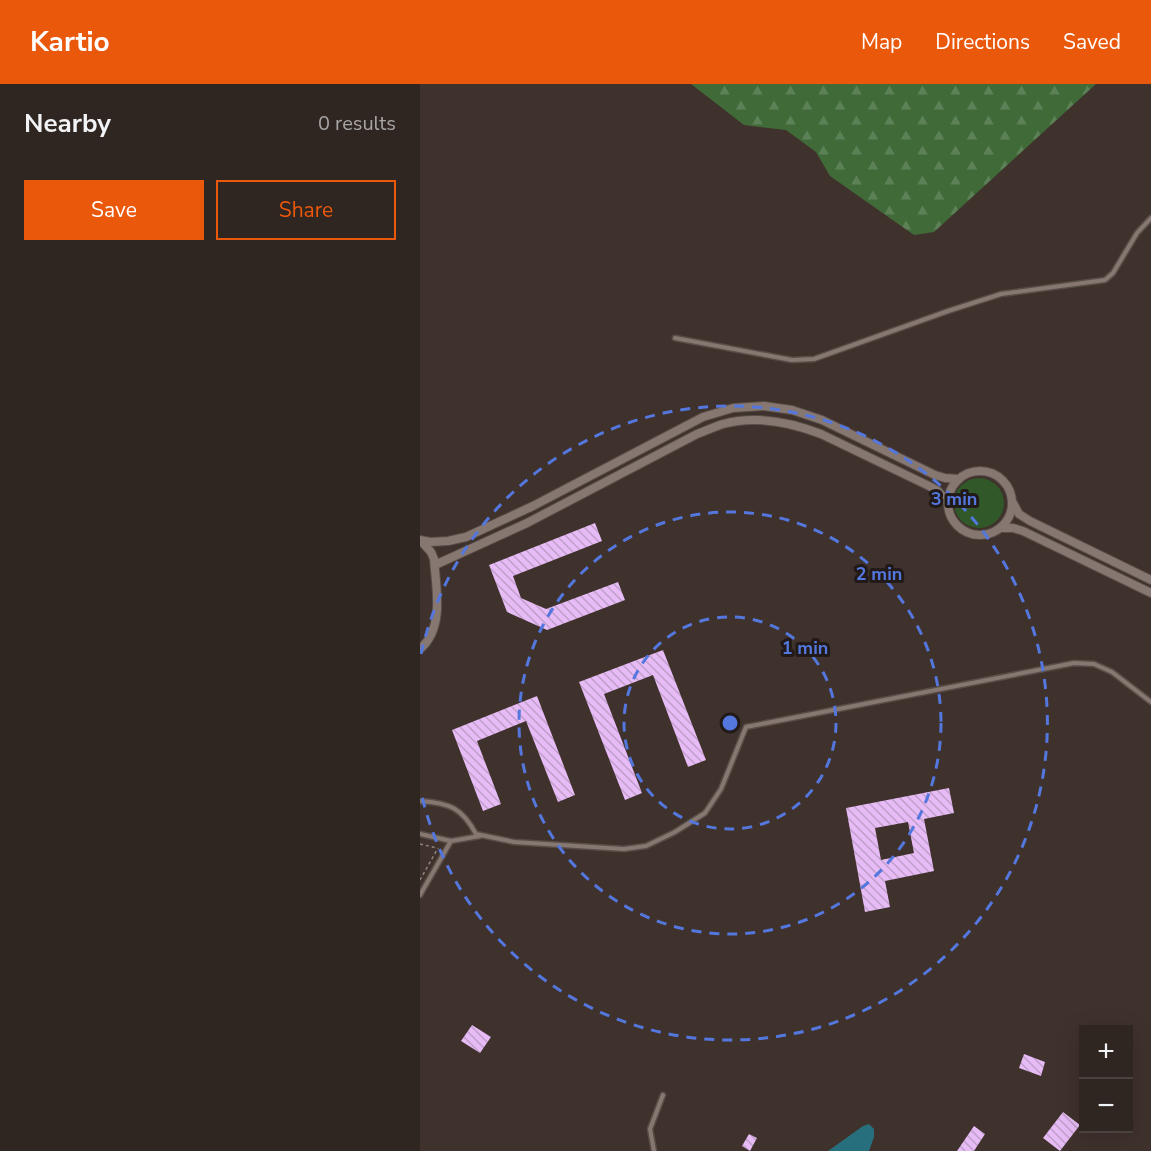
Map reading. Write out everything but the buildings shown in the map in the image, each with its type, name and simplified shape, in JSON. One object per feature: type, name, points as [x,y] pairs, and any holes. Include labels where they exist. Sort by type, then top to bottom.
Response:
[{"type":"street","points":[[420,540],[447,542],[466,537],[533,506],[703,417],[733,408],[764,406],[822,420],[935,475],[959,479]]},
{"type":"street","points":[[435,565],[527,523],[697,434],[725,424],[752,420],[779,421],[821,434],[929,486],[938,491],[948,503]]},
{"type":"street","points":[[1151,580],[1019,514],[1007,484],[997,475],[984,471],[970,472],[959,479],[951,490],[948,510],[958,527],[970,534],[983,536],[1002,528],[1023,531],[1151,593]]},
{"type":"street","points":[[1002,528],[1010,517],[1013,503]]},
{"type":"street","points":[[420,540],[434,559],[437,614],[434,630],[420,650]]},
{"type":"lane","points":[[675,338],[792,360],[814,359],[948,310],[1001,294],[1105,280],[1113,273],[1137,232],[1151,218]]},
{"type":"lane","points":[[420,801],[438,802],[454,808],[468,819],[476,834],[483,836],[514,842],[624,849],[646,846],[705,813],[721,789],[746,727],[1074,663],[1094,664],[1112,672],[1151,702]]},
{"type":"lane","points":[[420,834],[451,841],[483,836]]},
{"type":"lane","points":[[420,896],[451,841]]},
{"type":"lane","points":[[654,1151],[650,1129],[663,1095]]},
{"type":"path","points":[[420,844],[438,848],[420,880]]},
{"type":"green space","points":[[691,84],[1096,84],[934,232],[914,235],[830,176],[816,152],[786,130],[744,125]]},
{"type":"green space","points":[[984,478],[997,485],[1003,493],[1003,513],[997,521],[989,527],[974,528],[961,521],[955,513],[954,498],[961,485],[969,479]]},
{"type":"water","points":[[869,1124],[874,1129],[874,1137],[869,1151],[828,1151],[863,1126]]}]
